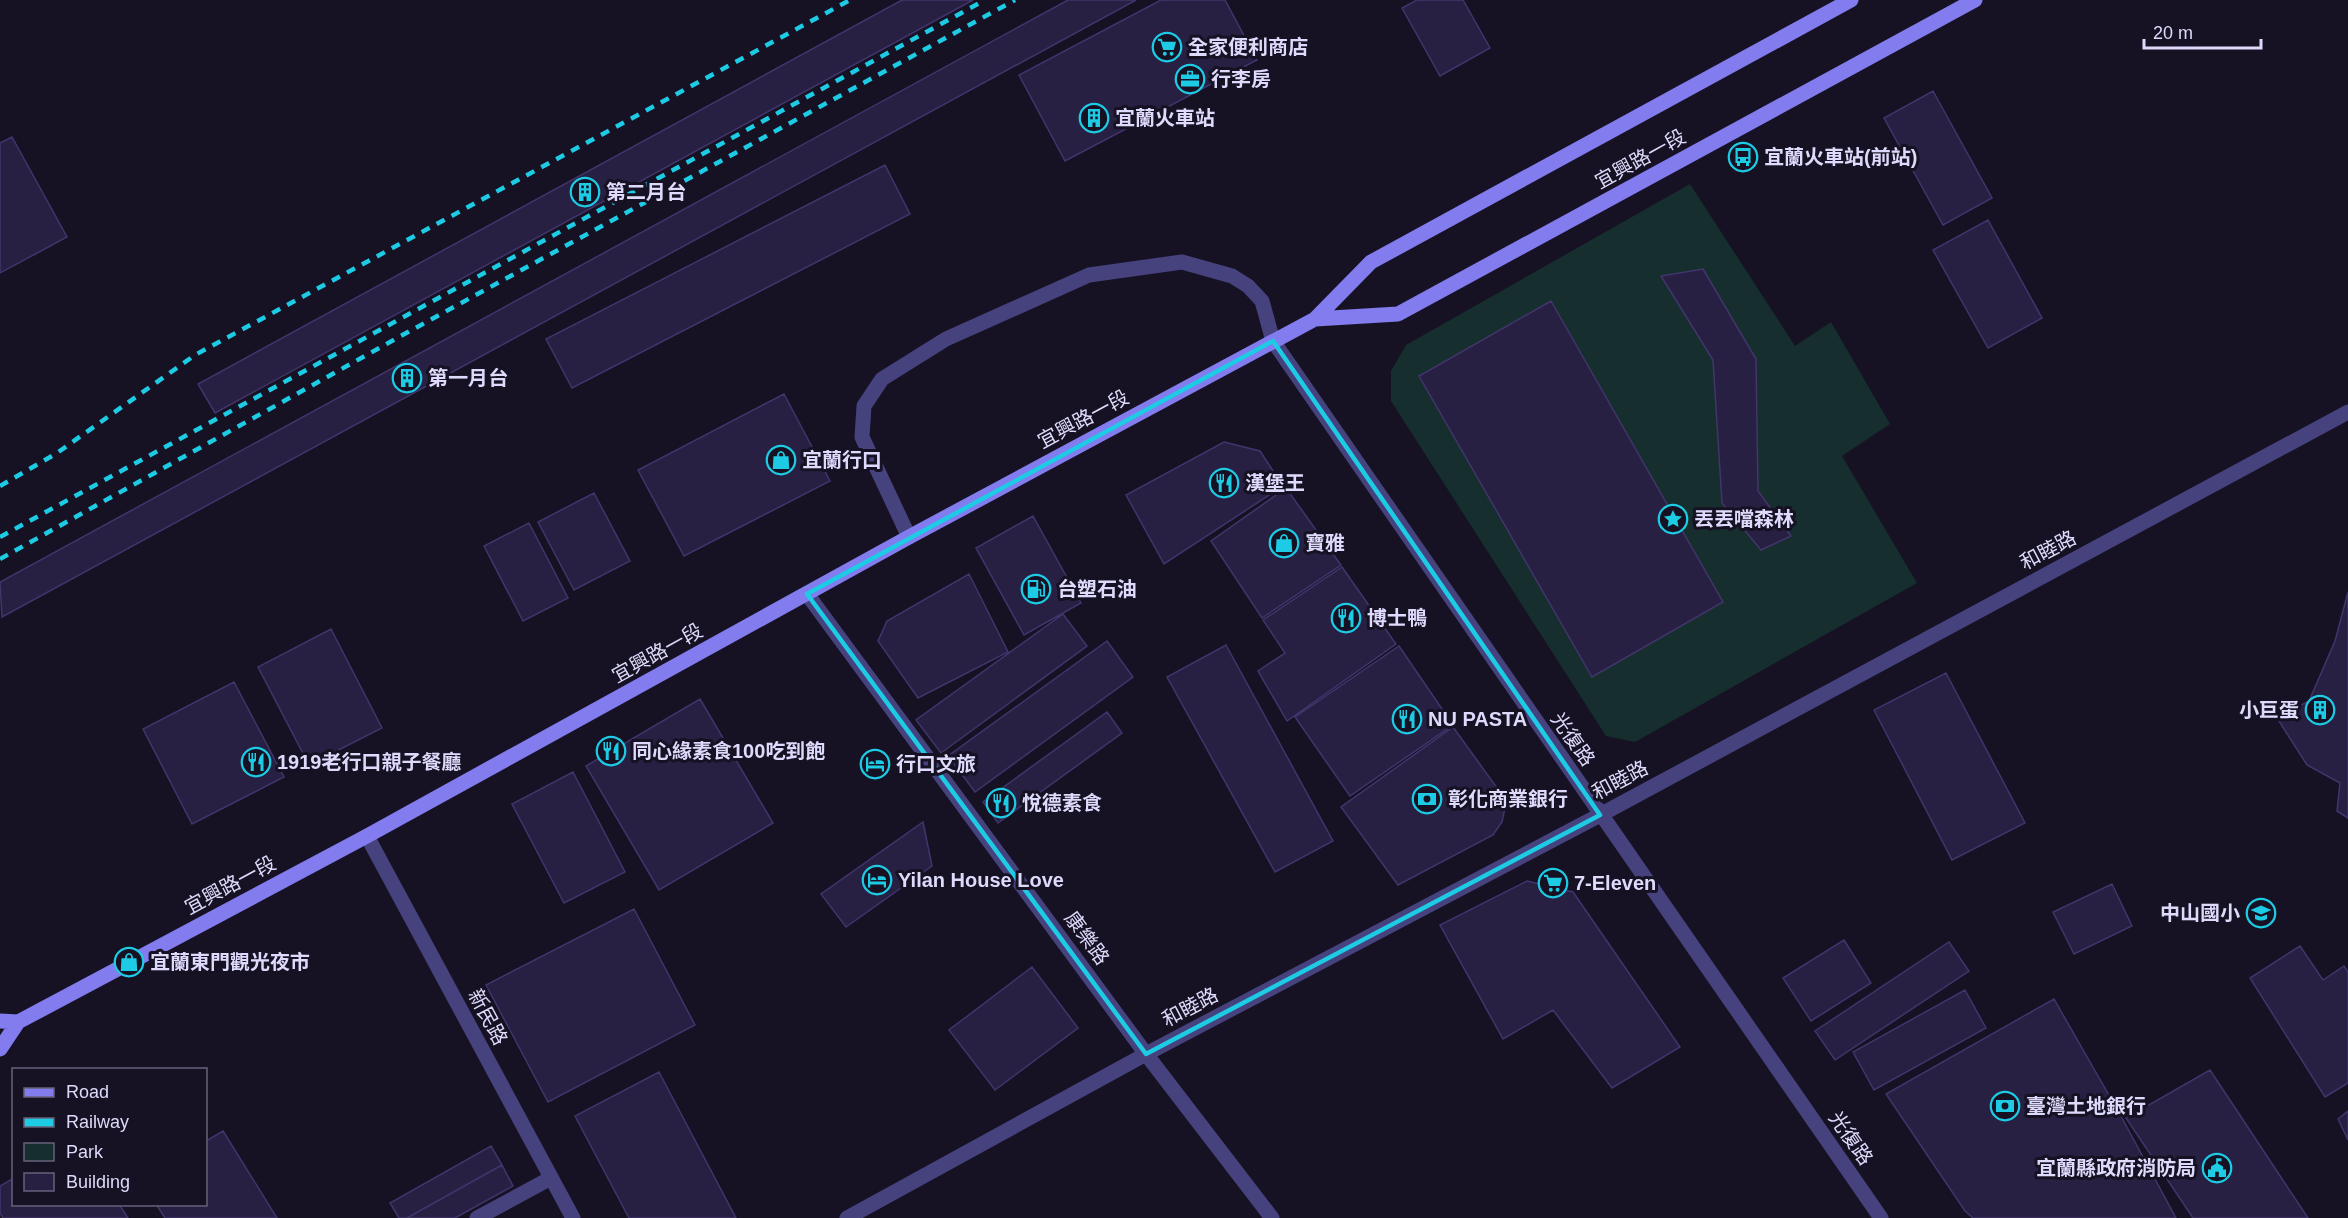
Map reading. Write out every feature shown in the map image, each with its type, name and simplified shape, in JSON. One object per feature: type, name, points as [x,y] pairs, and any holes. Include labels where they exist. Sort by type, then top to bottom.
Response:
[{"type":"street","name":"宜興路一段","points":[[0,1049],[18,1022],[367,836],[909,537],[1316,319],[1371,262],[1851,0]]},
{"type":"street","name":"宜興路一段","points":[[1316,319],[1398,314],[1975,0]]},
{"type":"street","name":"光復路","points":[[909,537],[862,437],[864,406],[882,379],[946,339],[1089,276],[1182,262],[1232,276],[1248,286],[1262,301],[1274,341],[1881,1218]]},
{"type":"street","name":"和睦路","points":[[847,1218],[1146,1054],[1600,815],[2348,412]]},
{"type":"street","name":"康樂路","points":[[807,594],[1146,1054],[1272,1218]]},
{"type":"street","name":"新民路","points":[[367,836],[573,1218]]},
{"type":"street","points":[[0,1021],[18,1022]]},
{"type":"street","points":[[477,1218],[551,1178]]},
{"type":"highlighted area","points":[[1273,341],[1600,815],[1146,1054],[807,594]]},
{"type":"green space","name":"丟丟噹森林","points":[[1690,184],[1795,346],[1831,322],[1890,424],[1842,456],[1917,583],[1635,742],[1606,736],[1391,401],[1391,371],[1406,345]]},
{"type":"building","name":"第二月台","points":[[902,0],[973,0],[215,413],[198,384]]},
{"type":"building","name":"第一月台","points":[[1068,0],[1136,0],[2,617],[0,582]]},
{"type":"building","name":"宜蘭火車站","points":[[1161,0],[1225,0],[1257,60],[1065,161],[1019,75]]},
{"type":"building","points":[[1417,0],[1463,0],[1490,48],[1440,76],[1402,8]]},
{"type":"building","points":[[1933,91],[1992,198],[1943,225],[1884,118]]},
{"type":"building","points":[[12,137],[67,237],[0,273],[0,143]]},
{"type":"building","points":[[885,165],[910,214],[572,388],[546,339]]},
{"type":"building","points":[[1988,220],[2042,318],[1988,348],[1933,250]]},
{"type":"building","points":[[1703,269],[1756,359],[1758,491],[1791,536],[1761,550],[1722,503],[1713,360],[1661,276]]},
{"type":"building","points":[[1551,301],[1723,602],[1592,677],[1419,376]]},
{"type":"building","points":[[784,394],[830,481],[684,556],[638,470]]},
{"type":"building","points":[[1224,442],[1260,451],[1283,486],[1164,564],[1126,495]]},
{"type":"building","points":[[1286,488],[1341,565],[1262,618],[1211,541]]},
{"type":"building","points":[[594,493],[630,561],[574,590],[538,522]]},
{"type":"building","name":"台塑石油","points":[[1033,516],[1081,603],[1024,635],[976,548]]},
{"type":"building","points":[[529,523],[568,598],[523,621],[484,546]]},
{"type":"building","points":[[1342,567],[1396,644],[1287,721],[1258,671],[1285,653],[1263,620]]},
{"type":"building","points":[[969,574],[1008,652],[918,698],[878,641],[887,621]]},
{"type":"building","name":"小巨蛋","points":[[2348,592],[2348,818],[2337,811],[2340,783],[2307,765],[2277,718],[2309,701],[2335,641]]},
{"type":"building","points":[[1063,614],[1087,646],[941,753],[916,720]]},
{"type":"building","points":[[331,629],[382,728],[309,765],[258,667]]},
{"type":"building","points":[[1107,641],[1133,677],[975,792],[948,756]]},
{"type":"building","points":[[1226,645],[1333,841],[1275,872],[1167,677]]},
{"type":"building","points":[[1399,646],[1453,725],[1350,796],[1295,717]]},
{"type":"building","points":[[1946,673],[2025,823],[1952,860],[1874,710]]},
{"type":"building","points":[[234,682],[284,777],[192,824],[143,729]]},
{"type":"building","points":[[700,699],[773,823],[659,890],[586,766]]},
{"type":"building","points":[[1107,712],[1122,733],[998,823],[983,802]]},
{"type":"building","name":"彰化商業銀行","points":[[1453,727],[1500,792],[1505,808],[1502,822],[1493,835],[1398,885],[1341,807]]},
{"type":"building","points":[[573,772],[625,872],[564,903],[512,804]]},
{"type":"building","name":"Yilan House Love","points":[[923,822],[932,866],[846,927],[821,894]]},
{"type":"building","points":[[1527,881],[1573,892],[1680,1047],[1612,1088],[1553,1010],[1503,1039],[1440,925]]},
{"type":"building","points":[[2112,884],[2132,926],[2074,954],[2053,912]]},
{"type":"building","points":[[634,909],[695,1025],[548,1102],[486,985]]},
{"type":"building","points":[[1844,940],[1871,983],[1811,1021],[1783,978]]},
{"type":"building","points":[[1949,942],[1969,971],[1835,1060],[1815,1031]]},
{"type":"building","points":[[2300,946],[2323,980],[2344,966],[2348,972],[2348,1083],[2325,1097],[2250,978]]},
{"type":"building","points":[[1032,967],[1078,1028],[995,1090],[949,1030]]},
{"type":"building","points":[[1965,990],[1986,1028],[1874,1090],[1853,1052]]},
{"type":"building","name":"臺灣土地銀行","points":[[2054,999],[2176,1218],[1973,1218],[1965,1211],[1886,1094]]},
{"type":"building","name":"宜蘭縣政府消防局","points":[[2210,1070],[2308,1218],[2193,1218],[2126,1118]]},
{"type":"building","points":[[659,1072],[736,1218],[629,1218],[575,1116]]},
{"type":"building","points":[[2348,1111],[2348,1140],[2338,1119]]},
{"type":"building","points":[[223,1131],[277,1218],[165,1218],[157,1206],[207,1206],[207,1140]]},
{"type":"building","points":[[491,1146],[502,1165],[407,1218],[399,1218],[390,1203]]},
{"type":"building","points":[[502,1165],[513,1186],[455,1218],[407,1218]]},
{"type":"building","points":[[12,1179],[12,1206],[120,1206],[128,1218],[3,1218],[0,1213],[0,1186]]},
{"type":"railway","points":[[0,486],[57,453],[195,355],[850,0]]},
{"type":"railway","points":[[0,537],[985,0]]},
{"type":"railway","points":[[0,559],[399,337],[1015,0]]},
{"type":"place","name":"全家便利商店","points":[[1167,47]]},
{"type":"place","name":"行李房","points":[[1190,79]]},
{"type":"place","name":"宜蘭火車站","points":[[1094,118]]},
{"type":"place","name":"宜蘭火車站(前站)","points":[[1743,157]]},
{"type":"place","name":"第二月台","points":[[585,192]]},
{"type":"place","name":"第一月台","points":[[407,378]]},
{"type":"place","name":"宜蘭行口","points":[[781,460]]},
{"type":"place","name":"漢堡王","points":[[1224,483]]},
{"type":"place","name":"丟丟噹森林","points":[[1673,519]]},
{"type":"place","name":"寶雅","points":[[1284,543]]},
{"type":"place","name":"台塑石油","points":[[1036,589]]},
{"type":"place","name":"博士鴨","points":[[1346,618]]},
{"type":"place","name":"小巨蛋","points":[[2320,710]]},
{"type":"place","name":"NU PASTA","points":[[1407,719]]},
{"type":"place","name":"同心緣素食100吃到飽","points":[[611,751]]},
{"type":"place","name":"1919老行口親子餐廳","points":[[256,762]]},
{"type":"place","name":"行口文旅","points":[[875,764]]},
{"type":"place","name":"彰化商業銀行","points":[[1427,799]]},
{"type":"place","name":"悅德素食","points":[[1001,803]]},
{"type":"place","name":"Yilan House Love","points":[[877,880]]},
{"type":"place","name":"7-Eleven","points":[[1553,883]]},
{"type":"place","name":"中山國小","points":[[2261,913]]},
{"type":"place","name":"宜蘭東門觀光夜市","points":[[129,962]]},
{"type":"place","name":"臺灣土地銀行","points":[[2005,1106]]},
{"type":"place","name":"宜蘭縣政府消防局","points":[[2217,1168]]}]
